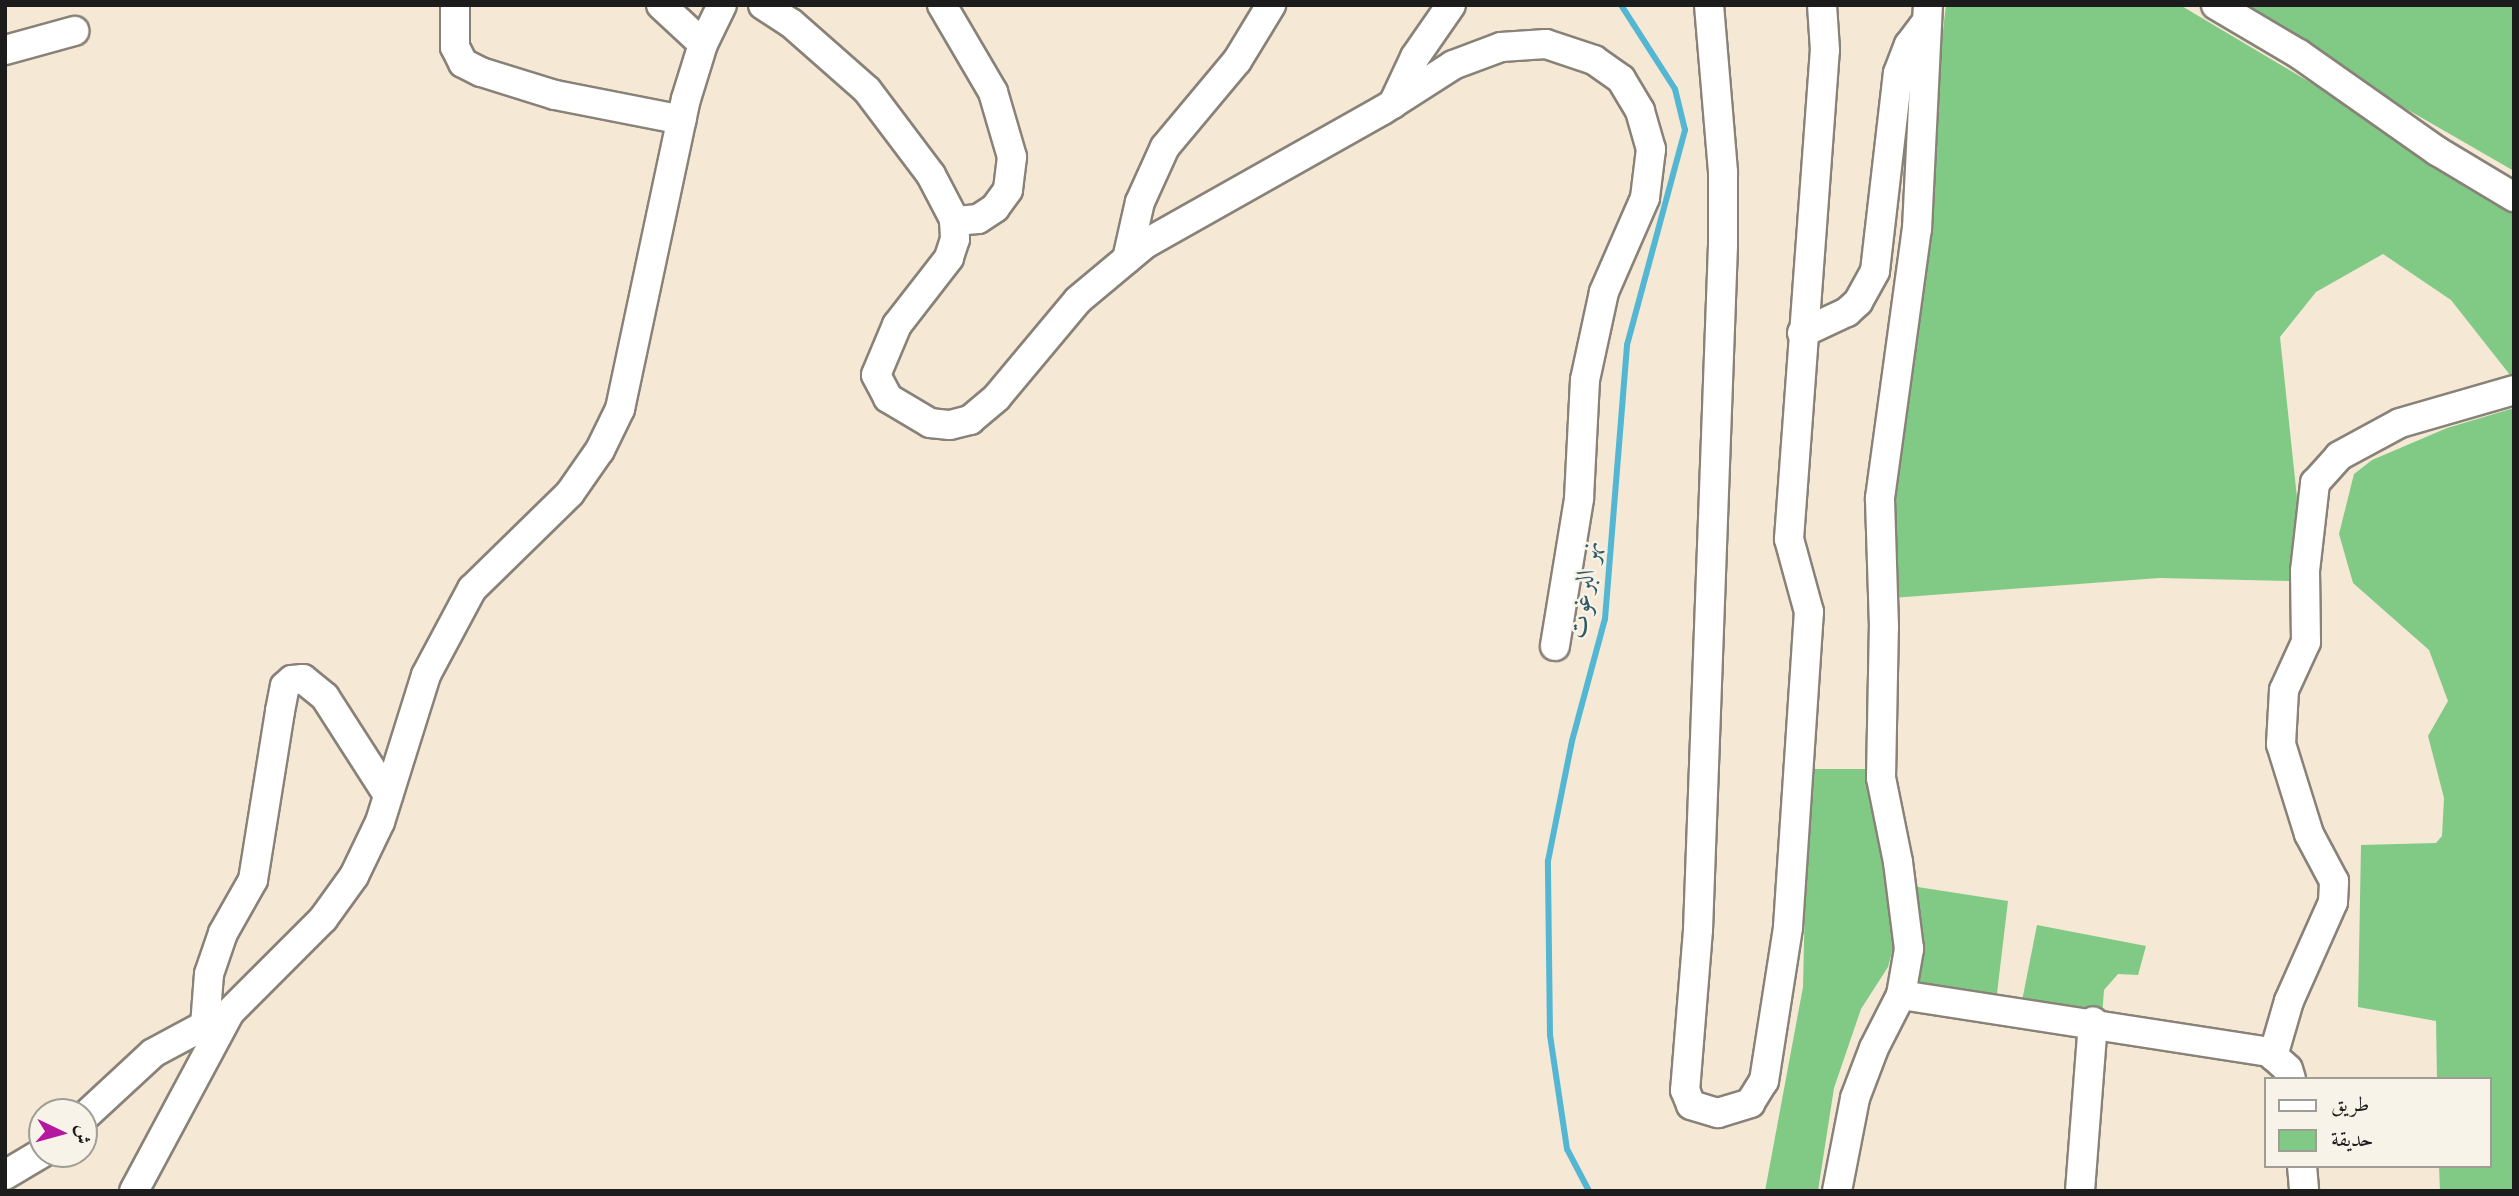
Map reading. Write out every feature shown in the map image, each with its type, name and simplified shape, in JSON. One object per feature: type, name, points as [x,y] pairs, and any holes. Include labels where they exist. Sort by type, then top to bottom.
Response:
[{"type":"street","points":[[455,5],[455,47],[463,63],[481,72],[555,95],[682,120]]},
{"type":"street","points":[[661,5],[704,44]]},
{"type":"street","points":[[98,1104],[153,1053],[230,1012],[323,919],[354,876],[380,822],[426,675],[465,600],[570,493],[600,450],[620,409],[682,120],[704,44],[722,5]]},
{"type":"street","points":[[763,5],[790,23],[867,90],[931,175],[954,221],[949,258],[897,325],[876,375],[887,398],[930,423],[950,425],[970,420],[997,397],[1079,300],[1145,244],[1393,104],[1453,65],[1501,47],[1546,44],[1594,60],[1621,79],[1644,124],[1651,149],[1645,198],[1604,292],[1585,380],[1579,499],[1556,646]]},
{"type":"street","points":[[942,5],[993,92],[1012,156],[1008,190],[995,208],[978,219],[954,221]]},
{"type":"street","points":[[1128,259],[1140,202],[1165,147],[1237,61],[1271,5]]},
{"type":"street","points":[[1393,104],[1415,57],[1451,5]]},
{"type":"street","points":[[1709,5],[1723,173],[1723,246],[1698,916],[1685,1090],[1691,1105],[1718,1113],[1750,1103],[1764,1081],[1788,927],[1809,612],[1789,548],[1802,333],[1825,50],[1822,5]]},
{"type":"street","points":[[2216,5],[2299,54],[2437,150],[2514,197]]},
{"type":"street","points":[[1802,333],[1847,312],[1858,302],[1875,271],[1898,73],[1909,45],[1928,13]]},
{"type":"street","points":[[1838,1191],[1855,1098],[1874,1048],[1901,995],[1909,949],[1881,778],[1884,627],[1880,498],[1917,229],[1928,13]]},
{"type":"street","points":[[5,50],[74,31]]},
{"type":"street","points":[[2273,1056],[2289,1001],[2333,902],[2334,881],[2309,834],[2281,744],[2284,690],[2306,642],[2305,572],[2315,483],[2339,456],[2400,423],[2514,390]]},
{"type":"street","points":[[205,1026],[209,974],[223,933],[253,880],[285,686],[292,680],[303,679],[325,697],[388,795]]},
{"type":"street","points":[[1901,995],[2093,1021],[2273,1056],[2288,1069],[2290,1077]]},
{"type":"street","points":[[134,1191],[230,1012]]},
{"type":"street","points":[[2080,1191],[2093,1021]]},
{"type":"street","points":[[5,1175],[28,1161]]},
{"type":"street","points":[[2302,1168],[2304,1191]]},
{"type":"green space","points":[[1946,5],[2180,5],[2412,143],[2514,212],[2514,380],[2451,300],[2383,254],[2316,292],[2280,337],[2298,507],[2291,581],[2159,578],[1892,598],[1892,462]]},
{"type":"green space","points":[[2226,5],[2514,5],[2514,171]]},
{"type":"green space","points":[[2514,408],[2514,1191],[2440,1191],[2439,1168],[2491,1168],[2491,1077],[2437,1077],[2436,1021],[2358,1007],[2361,845],[2436,843],[2442,836],[2444,798],[2428,736],[2448,701],[2429,650],[2353,583],[2339,534],[2354,474],[2372,460],[2447,428]]},
{"type":"green space","points":[[1808,769],[1867,769],[1891,877],[1893,948],[1888,967],[1861,1009],[1834,1088],[1818,1191],[1765,1191],[1803,987]]},
{"type":"green space","points":[[1911,886],[2008,901],[1996,1002],[1916,988]]},
{"type":"green space","points":[[2037,925],[2146,946],[2138,975],[2118,974],[2104,990],[2102,1017],[2021,1006]]},
{"type":"waterway","name":"نهر البرغوت","points":[[1589,1191],[1567,1149],[1550,1035],[1548,861],[1572,741],[1605,619],[1627,345],[1685,130],[1675,89],[1621,5]]}]
